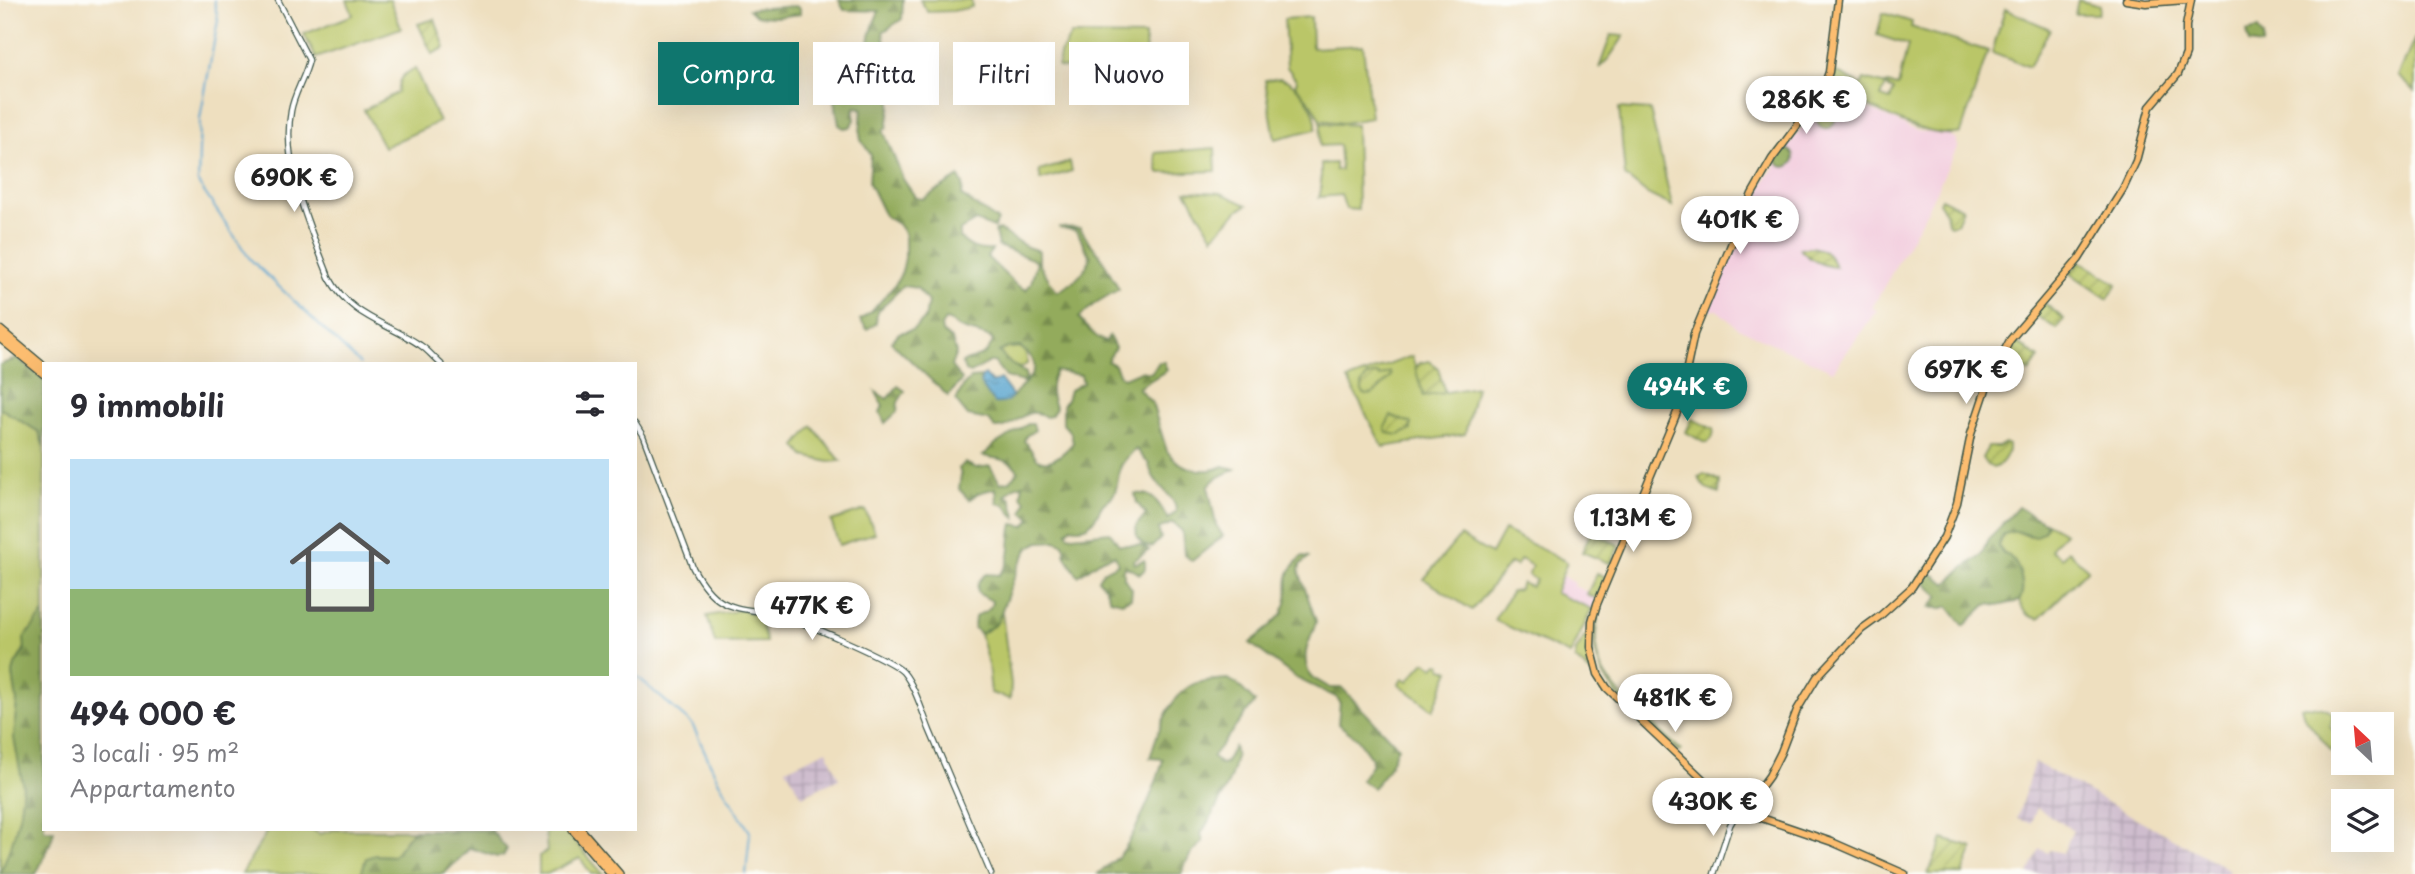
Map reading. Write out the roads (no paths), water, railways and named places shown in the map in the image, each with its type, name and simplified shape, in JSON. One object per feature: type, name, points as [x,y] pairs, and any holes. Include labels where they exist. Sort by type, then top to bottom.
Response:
[{"type":"highway","points":[[0,330],[42,365]]},
{"type":"highway","points":[[0,338],[42,372]]},
{"type":"highway","points":[[574,831],[611,874]]},
{"type":"highway","points":[[582,831],[619,874]]},
{"type":"main road","points":[[1838,0],[1827,78],[1815,101],[1772,159],[1752,194],[1706,303],[1689,357],[1678,410],[1597,604],[1592,621],[1591,647],[1598,674],[1607,688],[1731,803],[1753,815],[1850,849],[1905,874]]},
{"type":"main road","points":[[1741,807],[1769,776],[1797,710],[1817,677],[1862,629],[1912,587],[1944,537],[1957,503],[1971,434],[1989,380],[2010,340],[2079,260],[2123,189],[2136,161],[2150,107],[2178,74],[2186,54],[2189,3],[2126,0]]},
{"type":"street","points":[[278,0],[309,60],[292,107],[290,156],[329,277],[346,302],[420,345],[439,362]]},
{"type":"street","points":[[637,426],[693,568],[702,584],[713,595],[739,610],[794,621],[867,652],[903,672],[991,874]]},
{"type":"street","points":[[1714,874],[1730,825],[1741,807]]},
{"type":"water","points":[[985,375],[992,383],[1000,379],[1012,395],[1009,399],[994,403],[980,383]]},
{"type":"waterway","points":[[214,0],[218,20],[200,119],[198,183],[250,259],[358,362]]},
{"type":"waterway","points":[[637,677],[692,724],[719,782],[750,832],[746,874]]}]
